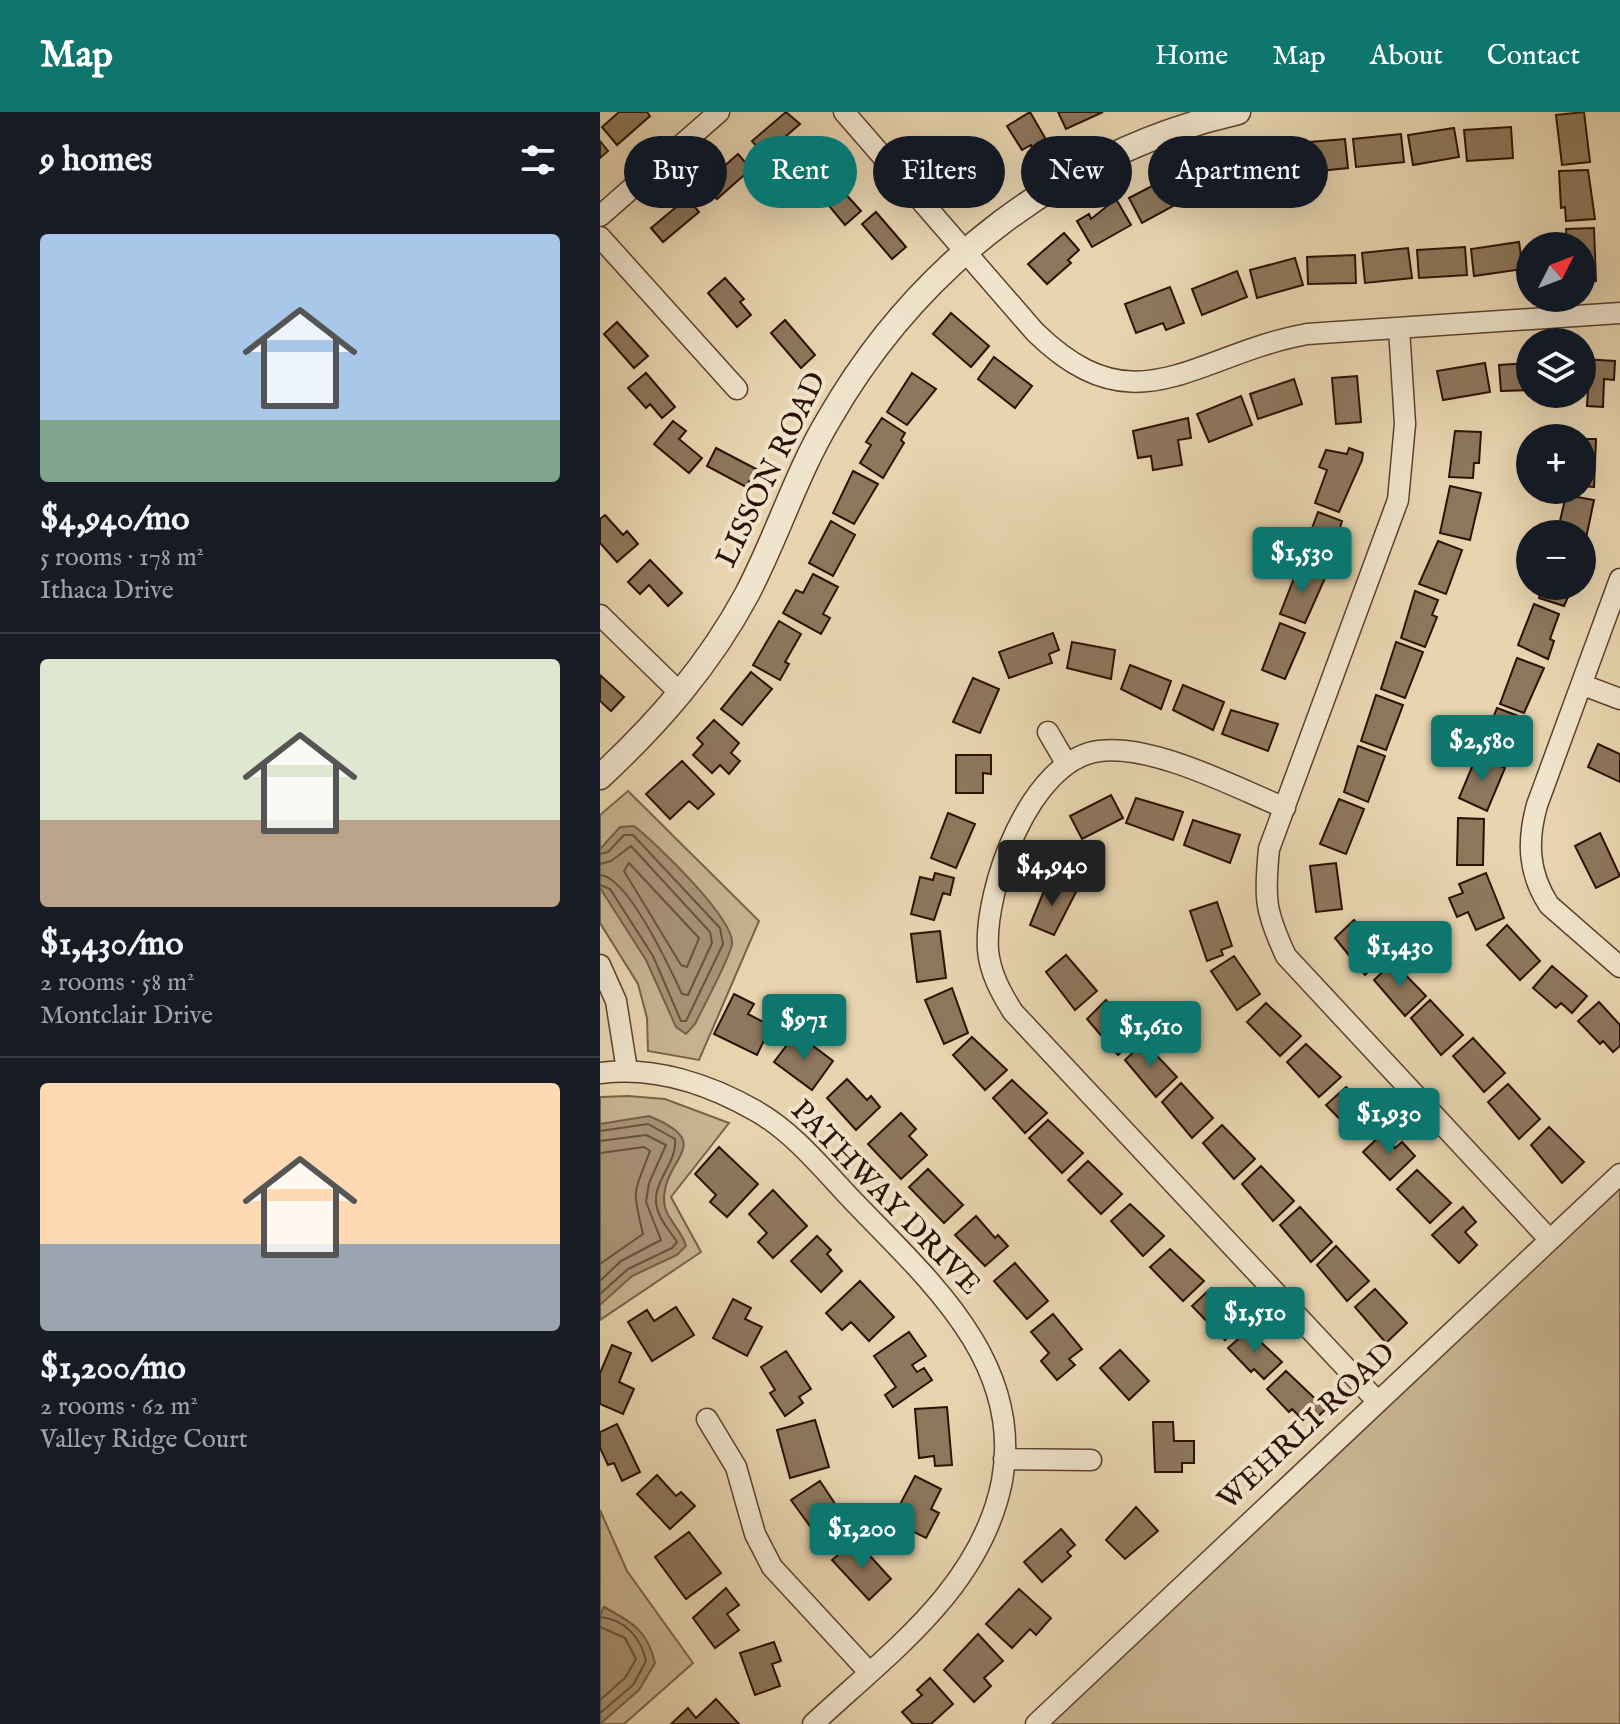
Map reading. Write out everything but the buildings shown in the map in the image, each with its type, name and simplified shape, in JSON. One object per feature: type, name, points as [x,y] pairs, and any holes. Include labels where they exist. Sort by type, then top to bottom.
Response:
[{"type":"street","points":[[600,216],[719,112]]},
{"type":"street","points":[[844,112],[1062,359],[1115,383],[1160,379],[1276,340],[1620,313]]},
{"type":"street","name":"LISSON ROAD","points":[[600,777],[681,694],[719,641],[747,594],[810,454],[856,374],[918,298],[966,252],[1024,204],[1096,161],[1175,129],[1238,112]]},
{"type":"street","points":[[600,237],[737,389]]},
{"type":"street","points":[[1399,328],[1405,424],[1398,500],[1269,849],[1264,896],[1269,919],[1286,956],[1550,1240]]},
{"type":"street","points":[[1620,579],[1530,828],[1530,857],[1541,893],[1549,905],[1620,967]]},
{"type":"street","points":[[600,615],[681,694]]},
{"type":"street","points":[[1583,685],[1620,699]]},
{"type":"street","points":[[1048,732],[1066,763]]},
{"type":"street","points":[[1285,808],[1134,753],[1098,751],[1066,763],[1044,783],[1029,805],[994,895],[988,925],[988,952],[1002,996],[1046,1049],[1378,1402]]},
{"type":"street","points":[[600,965],[616,1001],[627,1070]]},
{"type":"street","name":"PATHWAY DRIVE","points":[[600,1073],[627,1070],[704,1086],[757,1111],[803,1149],[941,1293],[972,1334],[996,1390],[1004,1459],[995,1509],[967,1570],[938,1606],[813,1724]]},
{"type":"street","name":"WEHRLI ROAD","points":[[1036,1724],[1620,1174]]},
{"type":"street","points":[[707,1419],[736,1467],[755,1534],[772,1567],[869,1672]]},
{"type":"street","points":[[1004,1459],[1091,1460]]},
{"type":"shaded area","points":[[628,791],[759,921],[699,1060],[648,1051],[647,1018],[638,984],[600,923],[600,815]]},
{"type":"shaded area","points":[[600,1097],[665,1099],[729,1123],[671,1197],[701,1252],[600,1320]]},
{"type":"shaded area","points":[[1620,1174],[1620,1724],[1036,1724]]},
{"type":"shaded area","points":[[600,1510],[627,1571],[693,1663],[624,1724],[600,1724]]},
{"type":"water","points":[[634,826],[692,882],[730,932],[732,944],[727,959],[695,1024],[686,1034],[676,1027],[646,960],[600,888],[600,849],[620,827]]},
{"type":"water","points":[[649,1116],[669,1126],[684,1143],[666,1185],[664,1200],[667,1212],[686,1246],[677,1255],[632,1276],[600,1305],[600,1124]]},
{"type":"water","points":[[604,1607],[643,1635],[655,1663],[639,1690],[600,1724],[600,1616]]}]
